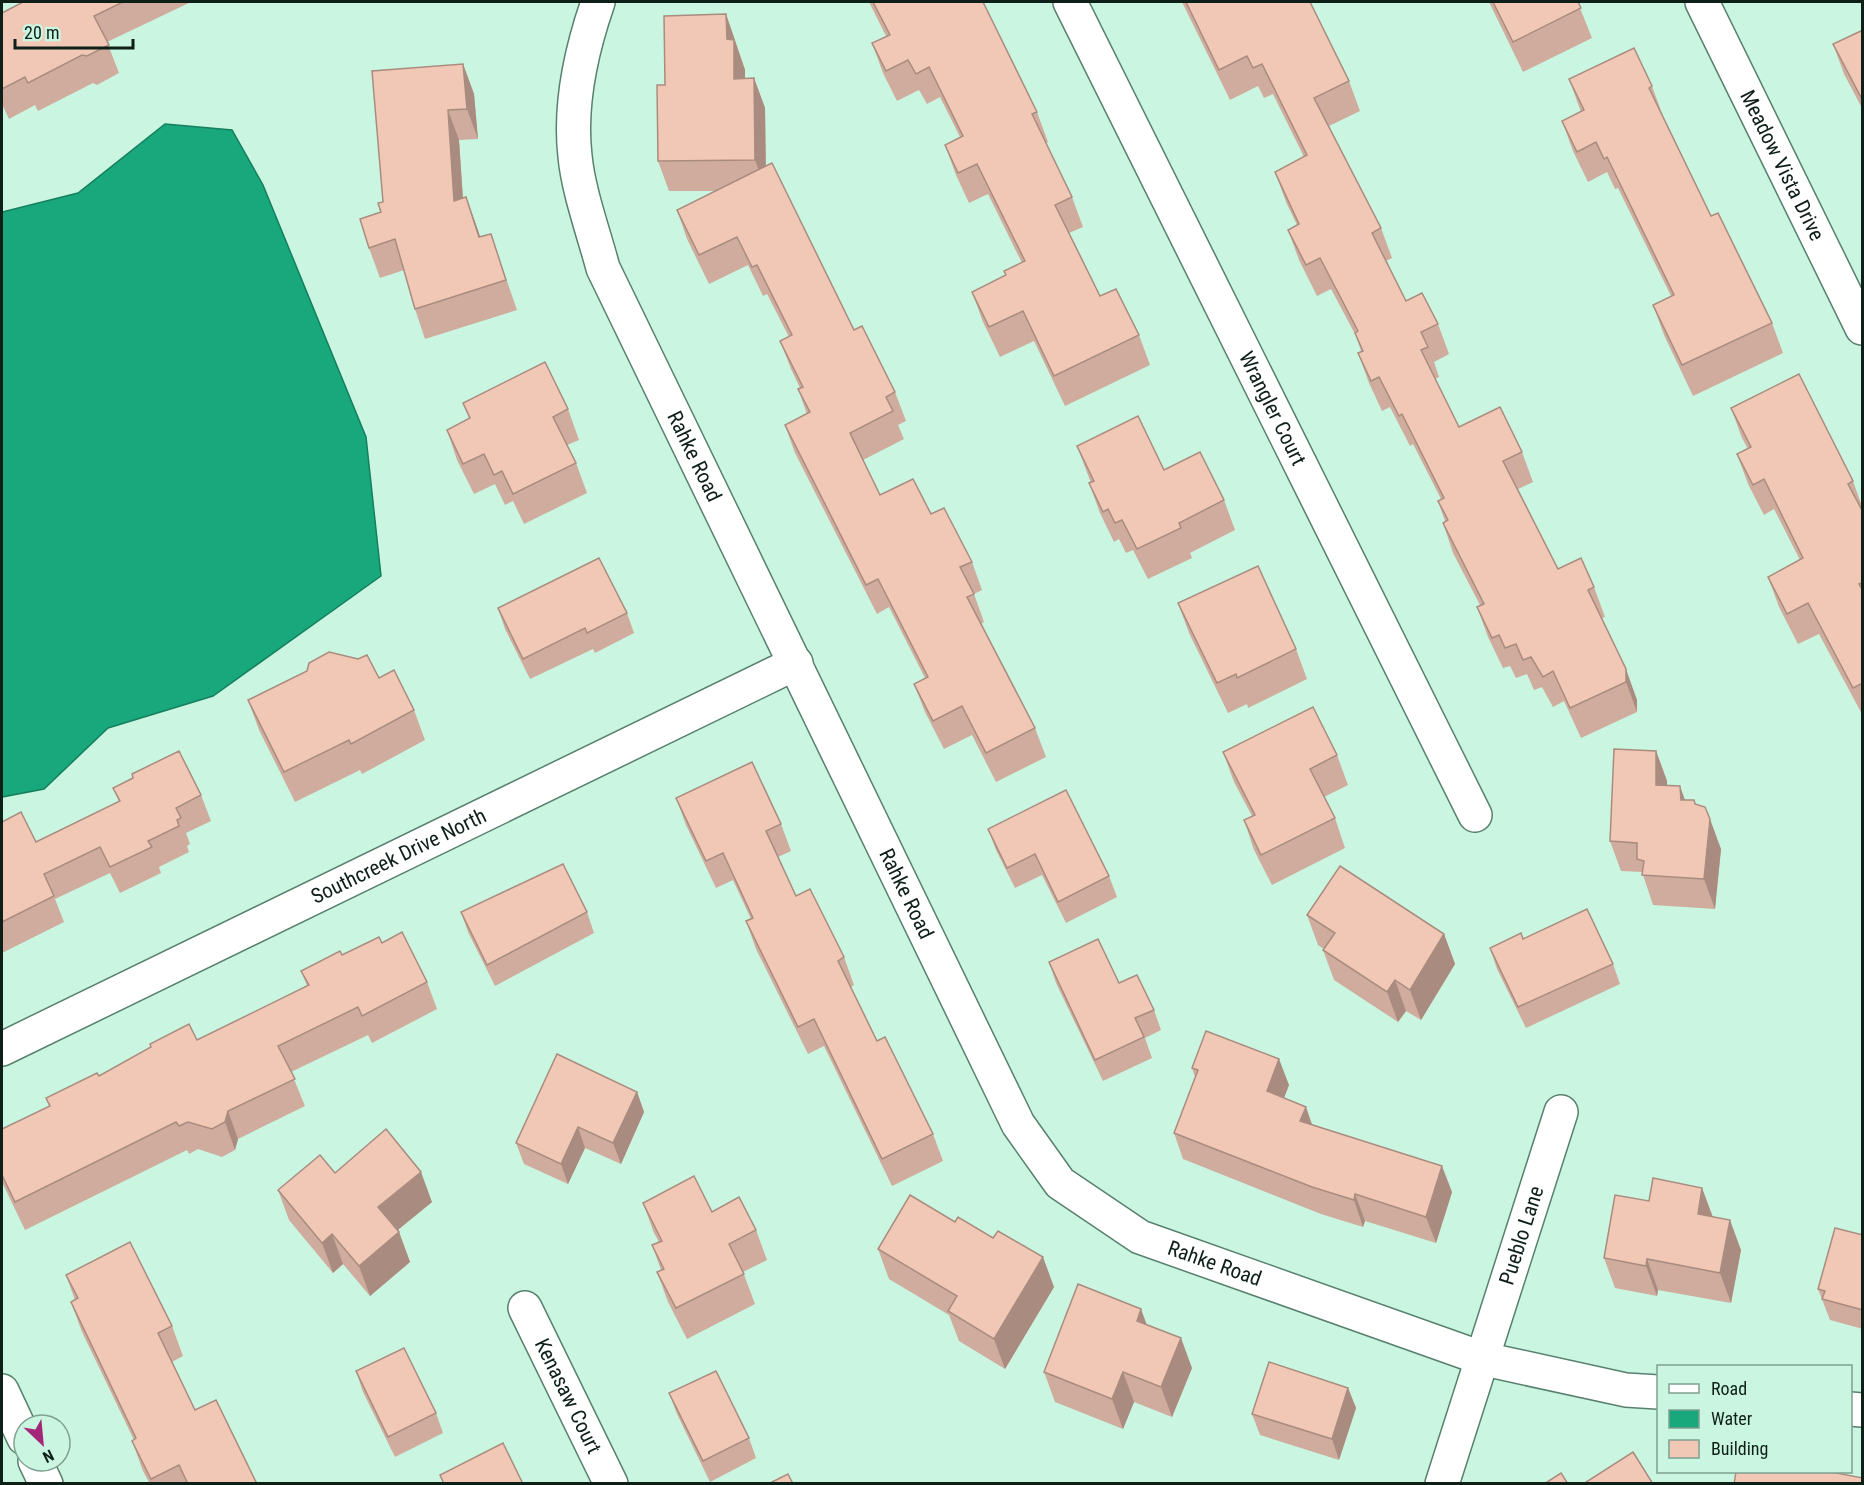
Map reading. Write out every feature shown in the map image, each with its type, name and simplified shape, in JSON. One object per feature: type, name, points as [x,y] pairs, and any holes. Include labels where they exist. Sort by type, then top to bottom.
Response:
[{"type":"street","name":"Rahke Road","points":[[598,2],[590,25],[574,98],[574,157],[603,268],[1018,1124],[1060,1183],[1140,1237],[1484,1359],[1626,1390],[1657,1392]]},
{"type":"street","name":"Wrangler Court","points":[[1070,2],[1475,815]]},
{"type":"street","name":"Meadow Vista Drive","points":[[1702,2],[1863,328]]},
{"type":"street","name":"Southcreek Drive North","points":[[2,1049],[796,663]]},
{"type":"street","name":"Pueblo Lane","points":[[1442,1484],[1484,1359],[1561,1112]]},
{"type":"street","name":"Kenasaw Court","points":[[525,1308],[611,1484]]},
{"type":"street","points":[[2,1391],[12,1413]]},
{"type":"water","points":[[165,124],[232,130],[263,185],[366,437],[381,576],[213,696],[108,728],[44,789],[2,797],[2,212],[78,193]]},
{"type":"building","points":[[23,2],[123,2],[94,16],[109,45],[87,56],[82,55],[28,83],[25,77],[2,89],[2,13]]},
{"type":"building","points":[[873,2],[983,2],[1037,112],[1032,114],[1072,197],[1055,205],[1100,296],[1116,289],[1139,335],[1054,376],[1023,311],[989,327],[972,292],[1006,275],[1004,271],[1025,261],[977,164],[958,173],[945,145],[963,136],[929,67],[916,74],[908,60],[886,71],[872,43],[890,35]]},
{"type":"building","points":[[1186,2],[1310,2],[1349,81],[1314,98],[1381,228],[1372,233],[1406,301],[1422,293],[1438,324],[1421,332],[1428,347],[1421,350],[1459,427],[1500,407],[1522,452],[1503,461],[1558,569],[1581,558],[1594,587],[1588,590],[1626,669],[1626,682],[1570,708],[1553,671],[1543,677],[1531,657],[1523,660],[1516,644],[1505,648],[1499,635],[1492,638],[1477,607],[1484,604],[1443,523],[1448,520],[1438,501],[1444,498],[1402,414],[1399,416],[1379,377],[1371,381],[1358,353],[1363,351],[1355,333],[1358,331],[1320,258],[1306,265],[1288,230],[1299,224],[1275,172],[1307,155],[1262,64],[1253,68],[1247,56],[1219,70]]},
{"type":"building","points":[[1493,2],[1578,2],[1581,8],[1513,42]]},
{"type":"building","points":[[726,14],[727,39],[734,40],[734,79],[754,78],[755,160],[658,161],[657,85],[665,85],[664,16]]},
{"type":"building","points":[[1863,30],[1863,101],[1833,44]]},
{"type":"building","points":[[1634,48],[1652,86],[1649,88],[1711,216],[1718,213],[1772,323],[1682,365],[1653,305],[1674,295],[1607,157],[1604,159],[1596,142],[1577,152],[1562,121],[1584,110],[1569,79]]},
{"type":"building","points":[[463,64],[467,109],[448,110],[454,201],[466,197],[479,237],[491,234],[506,280],[415,309],[395,239],[369,248],[360,219],[381,212],[378,203],[383,202],[372,71]]},
{"type":"building","points":[[772,163],[854,330],[862,326],[895,392],[886,397],[893,411],[850,433],[880,495],[913,479],[931,514],[944,508],[972,562],[960,567],[974,594],[967,597],[1035,728],[986,753],[962,706],[933,721],[914,684],[928,677],[878,579],[866,585],[785,425],[810,412],[798,389],[803,387],[780,341],[792,335],[757,265],[752,267],[737,237],[699,255],[677,210]]},
{"type":"building","points":[[545,362],[568,409],[553,417],[576,463],[513,494],[502,471],[494,475],[484,454],[463,464],[447,430],[470,418],[463,403]]},
{"type":"building","points":[[1799,374],[1853,481],[1848,484],[1863,512],[1863,582],[1859,584],[1863,591],[1863,683],[1853,688],[1808,603],[1787,614],[1768,577],[1803,558],[1764,479],[1753,485],[1737,454],[1751,447],[1731,408]]},
{"type":"building","points":[[1138,416],[1164,470],[1200,452],[1224,500],[1179,523],[1181,528],[1137,549],[1122,520],[1115,523],[1108,509],[1103,512],[1089,483],[1094,481],[1077,446]]},
{"type":"building","points":[[599,558],[627,613],[587,633],[585,628],[523,659],[498,608]]},
{"type":"building","points":[[1258,566],[1296,649],[1237,678],[1236,674],[1217,683],[1178,603]]},
{"type":"building","points":[[329,652],[358,659],[367,655],[379,678],[394,670],[414,710],[351,744],[349,740],[284,772],[248,700],[307,671],[309,663]]},
{"type":"building","points":[[1313,707],[1337,755],[1310,769],[1335,818],[1261,855],[1244,820],[1255,815],[1223,752]]},
{"type":"building","points":[[1614,749],[1656,751],[1656,785],[1680,786],[1681,800],[1694,800],[1695,804],[1705,807],[1710,819],[1704,879],[1642,875],[1644,861],[1637,859],[1637,843],[1610,841]]},
{"type":"building","points":[[179,751],[201,795],[176,808],[181,818],[177,820],[179,826],[148,841],[152,847],[110,867],[100,847],[44,874],[54,896],[2,922],[2,822],[21,812],[36,842],[120,801],[113,788],[133,778],[132,774]]},
{"type":"building","points":[[752,762],[781,824],[766,831],[796,896],[810,889],[844,957],[838,961],[877,1041],[885,1037],[933,1134],[882,1159],[814,1019],[798,1027],[746,921],[753,918],[723,853],[706,861],[676,798]]},
{"type":"building","points":[[1066,790],[1109,876],[1058,902],[1035,854],[1007,868],[988,829]]},
{"type":"building","points":[[563,864],[587,912],[487,965],[461,912]]},
{"type":"building","points":[[1340,866],[1444,934],[1410,990],[1395,980],[1387,992],[1323,950],[1335,933],[1307,915]]},
{"type":"building","points":[[1587,909],[1613,964],[1518,1007],[1490,948],[1521,933],[1523,939]]},
{"type":"building","points":[[402,932],[427,982],[362,1016],[358,1007],[278,1046],[295,1079],[228,1111],[225,1122],[212,1129],[188,1122],[179,1126],[176,1122],[15,1202],[2,1175],[2,1129],[50,1106],[46,1098],[97,1073],[99,1076],[151,1047],[150,1044],[189,1024],[197,1040],[309,985],[301,971],[340,951],[342,955],[379,937],[382,943]]},
{"type":"building","points":[[1098,939],[1119,983],[1137,975],[1154,1010],[1135,1018],[1144,1037],[1095,1060],[1049,962]]},
{"type":"building","points":[[1206,1031],[1279,1059],[1267,1091],[1306,1107],[1300,1121],[1442,1166],[1426,1217],[1355,1194],[1354,1200],[1312,1187],[1174,1133],[1198,1070],[1192,1068]]},
{"type":"building","points":[[557,1054],[637,1092],[613,1143],[578,1127],[561,1164],[516,1143]]},
{"type":"building","points":[[386,1129],[421,1172],[378,1207],[399,1232],[359,1266],[332,1234],[322,1243],[278,1190],[320,1155],[335,1173]]},
{"type":"building","points":[[694,1176],[712,1212],[739,1197],[756,1230],[729,1244],[744,1274],[676,1308],[657,1272],[664,1269],[652,1245],[662,1241],[643,1203]]},
{"type":"building","points":[[1653,1178],[1702,1188],[1698,1214],[1730,1220],[1720,1273],[1647,1259],[1646,1266],[1604,1258],[1615,1195],[1649,1201]]},
{"type":"building","points":[[910,1195],[955,1222],[958,1217],[993,1238],[998,1231],[1043,1257],[994,1339],[948,1311],[957,1296],[878,1249]]},
{"type":"building","points":[[1835,1228],[1863,1235],[1863,1310],[1822,1299],[1825,1291],[1818,1289]]},
{"type":"building","points":[[130,1242],[172,1326],[158,1333],[195,1410],[216,1400],[257,1484],[188,1484],[179,1465],[151,1479],[132,1441],[136,1438],[71,1302],[78,1298],[66,1275]]},
{"type":"building","points":[[1078,1284],[1141,1309],[1137,1321],[1181,1338],[1161,1387],[1123,1372],[1112,1399],[1044,1372]]},
{"type":"building","points":[[404,1348],[436,1413],[388,1437],[356,1371]]},
{"type":"building","points":[[1269,1362],[1348,1388],[1332,1439],[1252,1414]]},
{"type":"building","points":[[716,1371],[749,1438],[703,1461],[669,1393]]},
{"type":"building","points":[[503,1443],[523,1484],[444,1484],[440,1475]]},
{"type":"building","points":[[1633,1452],[1653,1484],[1583,1484]]},
{"type":"building","points":[[1561,1473],[1568,1484],[1544,1484]]},
{"type":"building","points":[[1736,1473],[1836,1473],[1863,1478],[1863,1484],[1734,1484]]},
{"type":"building","points":[[788,1474],[793,1484],[768,1484]]}]
